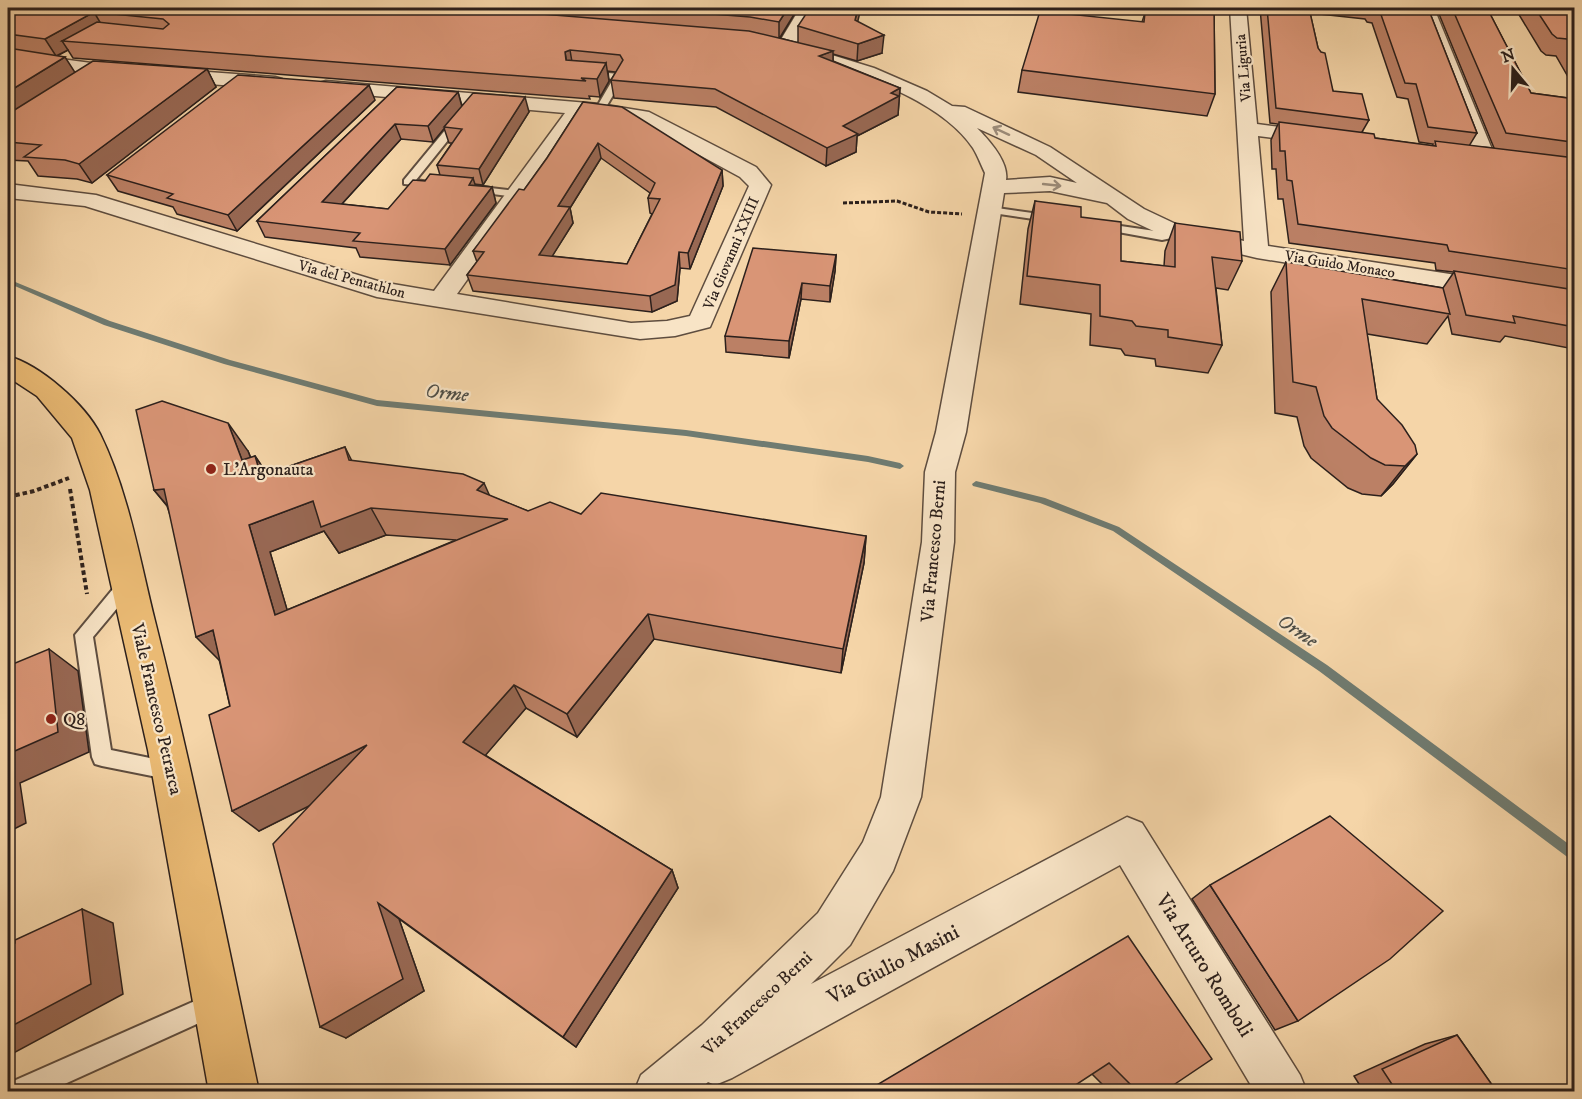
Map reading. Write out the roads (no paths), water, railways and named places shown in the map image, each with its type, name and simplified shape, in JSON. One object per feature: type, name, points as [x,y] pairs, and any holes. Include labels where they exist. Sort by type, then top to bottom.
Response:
[{"type":"main road","name":"Viale Francesco Petrarca","points":[[8,365],[46,389],[85,434],[106,489],[172,771],[234,1092]]},
{"type":"street","points":[[808,8],[776,45],[829,58],[917,92],[956,120],[980,144],[995,180]]},
{"type":"street","name":"Via Liguria","points":[[1238,8],[1257,251]]},
{"type":"street","points":[[1418,8],[1426,8],[1485,159]]},
{"type":"street","points":[[8,57],[59,60],[99,70],[589,110]]},
{"type":"street","points":[[72,87],[99,70]]},
{"type":"street","points":[[214,101],[241,80]]},
{"type":"street","name":"Via Guido Monaco","points":[[917,92],[1044,151],[1151,222],[1182,233],[1257,251],[1575,301]]},
{"type":"street","points":[[380,109],[397,93]]},
{"type":"street","points":[[440,300],[517,194],[589,110]]},
{"type":"street","name":"Via Giovanni XXIII","points":[[589,110],[642,116],[748,172],[760,185],[701,321]]},
{"type":"street","points":[[1249,129],[1344,141]]},
{"type":"street","points":[[1461,156],[1507,161]]},
{"type":"street","name":"Via Guido Monaco","points":[[995,180],[1010,167],[1026,165],[1044,165],[1074,173]]},
{"type":"street","name":"Via Guido Monaco","points":[[995,180],[1050,184],[1114,198]]},
{"type":"street","name":"Via Francesco Berni","points":[[659,1092],[718,1042],[834,928],[878,856],[901,797],[936,560],[940,472],[951,432],[995,180]]},
{"type":"street","name":"Via del Pentathlon","points":[[8,191],[97,193],[248,238],[377,289],[631,331],[662,332],[683,328],[701,321]]},
{"type":"street","name":"Via Giulio Masini","points":[[659,1092],[1127,838]]},
{"type":"street","name":"Via Arturo Romboli","points":[[1127,838],[1283,1092]]},
{"type":"lane","points":[[573,73],[620,77],[589,110]]},
{"type":"lane","points":[[441,186],[408,182],[476,100]]},
{"type":"lane","points":[[463,188],[517,194]]},
{"type":"lane","points":[[990,210],[1070,222]]},
{"type":"lane","points":[[1093,225],[1162,236],[1182,233]]},
{"type":"lane","points":[[128,583],[84,634],[102,757],[172,771]]},
{"type":"lane","points":[[18,1092],[217,1003]]},
{"type":"waterway","name":"Orme","points":[[8,281],[107,323],[227,362],[377,403],[686,433],[868,459],[900,466]]},
{"type":"waterway","name":"Orme","points":[[976,484],[1042,500],[1116,529],[1323,668],[1574,855]]},
{"type":"place","name":"L'Argonauta","points":[[211,469]]},
{"type":"place","name":"Q8","points":[[51,719]]}]
